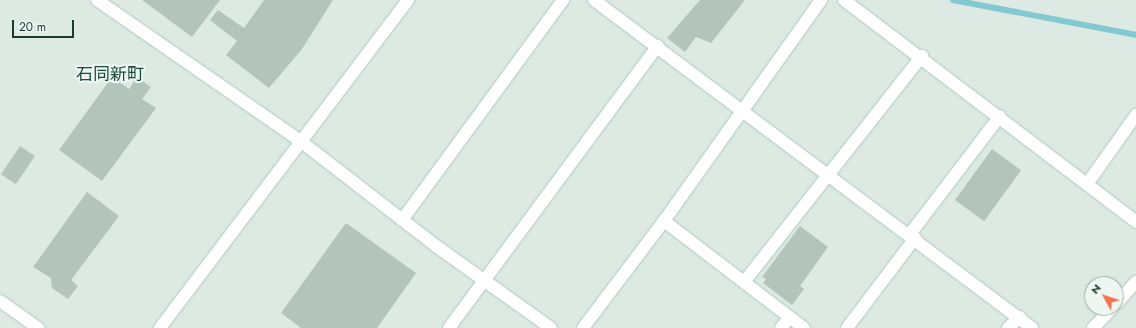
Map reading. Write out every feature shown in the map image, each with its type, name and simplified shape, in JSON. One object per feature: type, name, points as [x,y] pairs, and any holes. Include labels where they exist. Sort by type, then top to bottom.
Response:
[{"type":"street","points":[[98,0],[299,140],[402,220],[551,328]]},
{"type":"street","points":[[160,328],[299,140],[408,0]]},
{"type":"street","points":[[402,220],[563,0]]},
{"type":"street","points":[[594,0],[743,108],[1020,317],[1032,328]]},
{"type":"street","points":[[583,328],[664,221],[821,0]]},
{"type":"street","points":[[844,0],[922,56],[1136,222]]},
{"type":"street","points":[[450,328],[658,46]]},
{"type":"street","points":[[744,282],[828,173],[922,56]]},
{"type":"street","points":[[1087,184],[1136,115]]},
{"type":"street","points":[[847,328],[1000,116]]},
{"type":"street","points":[[664,221],[804,328]]},
{"type":"street","points":[[1124,295],[1136,282]]},
{"type":"street","points":[[0,301],[38,328]]},
{"type":"street","points":[[1093,328],[1104,316]]},
{"type":"street","points":[[781,328],[790,317]]},
{"type":"street","points":[[1008,328],[1020,317]]},
{"type":"building","points":[[142,0],[220,0],[192,37]]},
{"type":"building","points":[[264,0],[333,0],[302,49],[269,88],[226,55],[237,41],[210,20],[218,10],[244,28]]},
{"type":"building","points":[[700,0],[745,0],[711,43],[696,37],[685,52],[667,38]]},
{"type":"building","points":[[112,77],[129,89],[137,77],[151,87],[142,99],[156,108],[102,181],[59,150]]},
{"type":"building","points":[[20,146],[35,156],[16,184],[1,174]]},
{"type":"building","points":[[992,149],[1021,170],[984,221],[955,200]]},
{"type":"building","points":[[87,192],[119,216],[71,280],[78,286],[68,299],[52,288],[51,278],[33,267]]},
{"type":"building","points":[[346,223],[416,273],[377,328],[301,328],[281,313]]},
{"type":"building","points":[[800,226],[828,247],[800,286],[804,289],[792,305],[763,283],[766,279],[762,277]]},
{"type":"waterway","points":[[953,0],[1136,35]]},
{"type":"district","name":"石同新町","points":[[110,75]]}]
